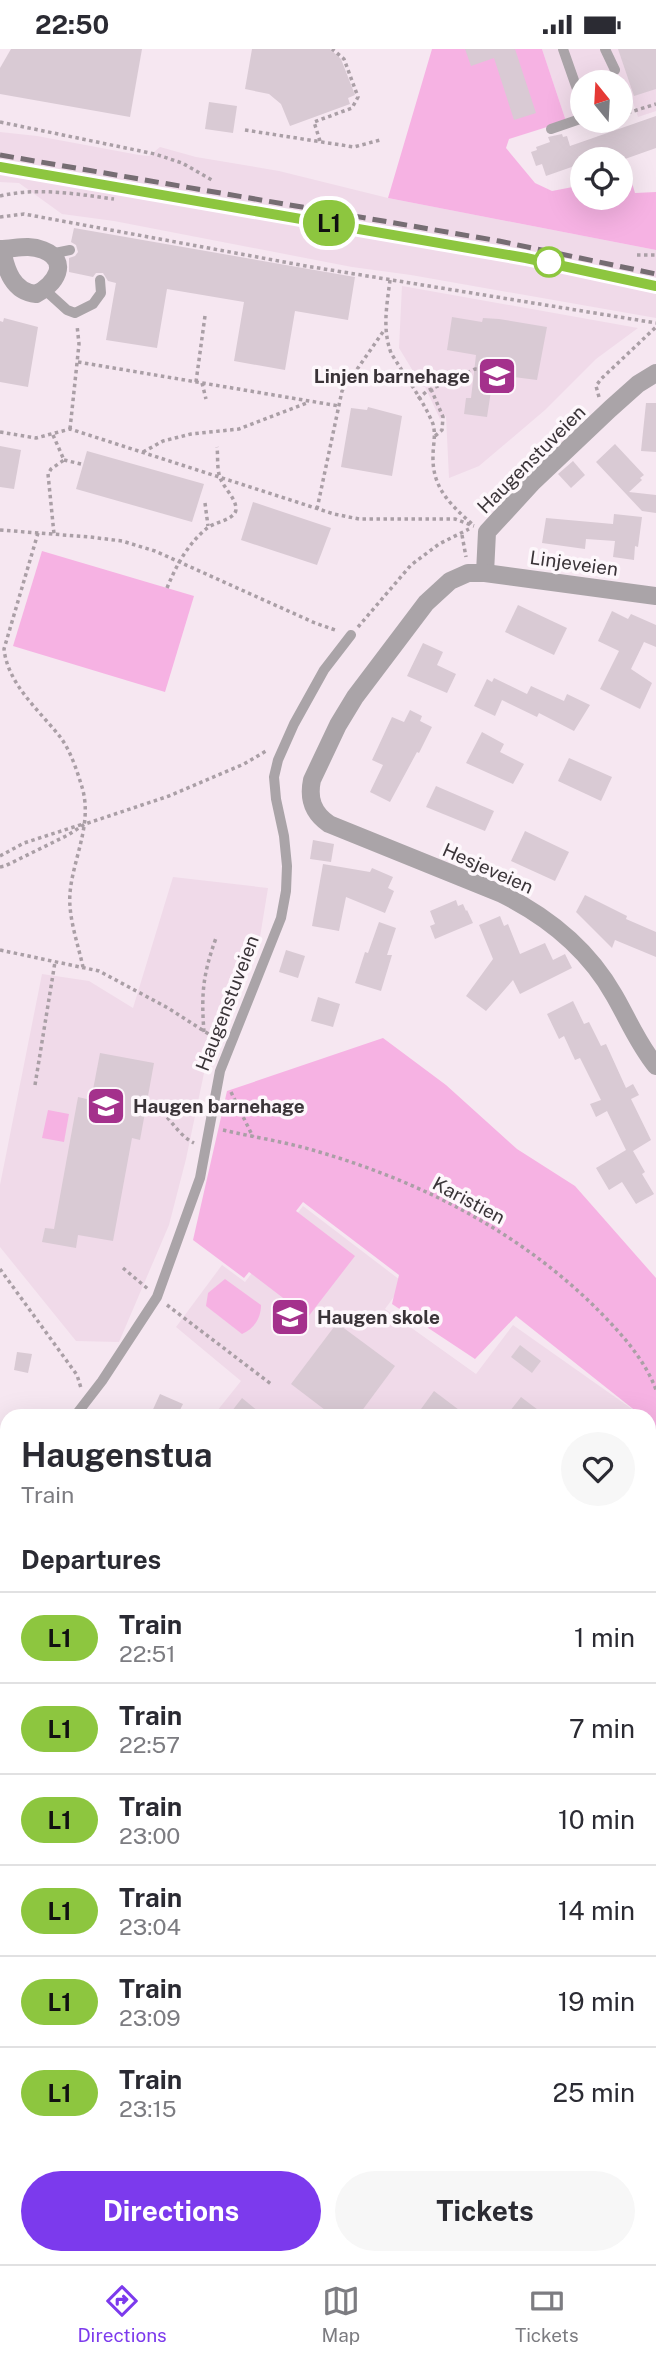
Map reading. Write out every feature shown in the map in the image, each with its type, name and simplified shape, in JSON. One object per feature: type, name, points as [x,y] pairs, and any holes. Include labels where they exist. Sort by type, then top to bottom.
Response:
[{"type":"street","points":[[22,246],[50,254],[58,269],[53,284],[37,294],[20,290],[12,281],[1,250],[22,246]]},
{"type":"street","name":"Haugenstuveien","points":[[477,570],[487,532],[533,482],[610,409],[638,384],[656,373]]},
{"type":"street","name":"Linjeveien","points":[[477,570],[656,596]]},
{"type":"street","name":"Hesjeveien","points":[[477,570],[459,576],[440,588],[355,697],[338,725],[312,780],[311,800],[319,817],[342,830],[502,894],[556,927],[579,947],[597,968],[640,1046],[656,1066]]},
{"type":"lane","points":[[563,49],[570,70]]},
{"type":"lane","points":[[605,49],[615,70]]},
{"type":"lane","points":[[551,129],[570,125]]},
{"type":"lane","points":[[50,254],[70,250]]},
{"type":"lane","points":[[45,291],[66,310],[75,313],[93,304],[101,293],[100,280]]},
{"type":"lane","name":"Haugenstuveien","points":[[81,1409],[157,1297],[200,1178],[222,1068],[281,918],[286,891],[287,851],[276,799],[274,777],[278,760],[324,670],[351,635]]},
{"type":"path","points":[[320,141],[314,122],[352,108],[358,97],[344,59],[332,49]]},
{"type":"path","points":[[634,111],[656,104]]},
{"type":"path","points":[[0,122],[155,154],[182,163],[212,180]]},
{"type":"path","points":[[245,130],[354,147],[380,140]]},
{"type":"path","points":[[0,196],[44,191],[114,199]]},
{"type":"path","points":[[0,216],[24,214],[656,325]]},
{"type":"path","points":[[637,255],[656,255]]},
{"type":"path","points":[[390,279],[385,328],[391,353],[432,422],[435,436],[432,469],[438,486],[449,503],[474,526]]},
{"type":"path","points":[[71,429],[79,344],[75,313]]},
{"type":"path","points":[[195,382],[205,316]]},
{"type":"path","points":[[605,403],[597,394],[596,386],[656,325]]},
{"type":"path","points":[[317,509],[342,391],[385,328]]},
{"type":"path","points":[[78,362],[339,406]]},
{"type":"path","points":[[418,399],[431,389],[475,369],[503,373]]},
{"type":"path","points":[[202,383],[206,399]]},
{"type":"path","points":[[431,389],[443,418],[442,430],[435,436]]},
{"type":"path","points":[[143,452],[163,441],[239,429],[310,401]]},
{"type":"path","points":[[0,432],[36,438],[71,429],[317,509],[359,519],[455,519],[474,526]]},
{"type":"path","points":[[53,435],[64,460]]},
{"type":"path","points":[[167,588],[178,560],[208,526],[233,517],[236,509],[219,475],[217,447]]},
{"type":"path","points":[[54,534],[48,474],[64,460],[81,464]]},
{"type":"path","points":[[205,503],[208,526]]},
{"type":"path","points":[[0,530],[122,541],[178,560],[315,623],[351,635],[411,565],[439,544],[462,535],[474,526]]},
{"type":"path","points":[[38,533],[5,641],[5,658],[21,689],[62,741],[83,790],[85,824],[70,890],[70,903],[83,967]]},
{"type":"path","points":[[462,535],[477,570]]},
{"type":"path","points":[[0,856],[36,838],[169,796],[244,764],[287,740]]},
{"type":"path","points":[[2,869],[85,824]]},
{"type":"path","points":[[204,1032],[204,973],[216,938]]},
{"type":"path","points":[[0,950],[99,971],[230,1046]]},
{"type":"path","points":[[35,1085],[55,962]]},
{"type":"path","points":[[222,1068],[236,1107],[253,1137]]},
{"type":"path","points":[[150,1106],[165,1115],[181,1137],[205,1148]]},
{"type":"path","name":"Karistien","points":[[210,1128],[314,1150],[401,1181],[462,1209],[520,1244],[569,1282],[611,1323],[636,1353],[656,1390]]},
{"type":"path","points":[[122,1268],[271,1384]]},
{"type":"path","points":[[0,1269],[77,1375],[86,1403]]},
{"type":"shaded area","points":[[432,49],[542,49],[566,121],[509,139],[506,148],[535,183],[552,191],[570,188],[570,210],[633,210],[633,186],[635,193],[656,192],[656,250],[388,198]]},
{"type":"shaded area","points":[[542,49],[656,49],[656,111],[638,117],[634,105],[634,70],[570,70],[570,120],[566,121]]},
{"type":"shaded area","points":[[0,132],[149,156],[160,147],[196,157],[279,171],[388,198],[656,250],[656,318],[352,267],[114,221],[62,214],[19,183],[0,182]]},
{"type":"shaded area","name":"Linjen barnehage","points":[[402,286],[638,328],[596,359],[545,410],[479,466],[449,478],[446,416],[440,419],[425,387],[399,348]]},
{"type":"shaded area","points":[[42,551],[194,596],[165,692],[13,646]]},
{"type":"shaded area","name":"Haugen barnehage","points":[[173,877],[268,888],[260,937],[208,1054],[169,1225],[119,1342],[76,1341],[0,1247],[0,1185],[42,974],[89,981],[133,1008]]},
{"type":"shaded area","points":[[383,1038],[446,1085],[517,1149],[575,1186],[656,1278],[656,1409],[633,1409],[516,1316],[475,1359],[392,1304],[399,1275],[303,1202],[296,1211],[355,1256],[308,1317],[249,1272],[244,1278],[193,1240],[227,1091]]},
{"type":"shaded area","points":[[48,1110],[69,1114],[64,1142],[42,1138]]},
{"type":"shaded area","name":"Haugen skole","points":[[303,1206],[404,1283],[385,1309],[476,1374],[513,1325],[632,1409],[219,1409],[241,1381],[176,1327],[222,1265],[245,1282]]},
{"type":"shaded area","points":[[225,1279],[261,1305],[256,1323],[242,1334],[206,1306],[208,1293]]},
{"type":"building","points":[[11,49],[142,49],[130,117],[0,94],[0,68]]},
{"type":"building","points":[[252,49],[330,49],[341,59],[355,95],[348,98],[350,104],[290,126],[281,104],[269,94],[245,89]]},
{"type":"building","points":[[465,49],[515,49],[536,113],[514,120],[494,58],[471,66]]},
{"type":"building","points":[[618,49],[656,49],[656,89],[634,96],[634,70],[625,70]]},
{"type":"building","points":[[209,102],[237,106],[233,133],[205,129]]},
{"type":"building","points":[[656,116],[656,148],[633,156],[633,147],[570,147],[570,168],[546,176],[542,164],[536,166],[531,152],[550,142],[548,137],[562,134],[563,137],[567,136],[570,146],[607,133],[634,133],[634,124]]},
{"type":"building","points":[[74,228],[355,277],[348,320],[295,311],[285,370],[234,361],[244,302],[167,289],[157,348],[106,340],[116,283],[108,281],[103,273],[96,273],[93,277],[69,272],[69,258],[78,252],[76,245],[71,242]]},
{"type":"building","points":[[452,317],[482,322],[483,318],[499,319],[547,327],[537,380],[506,376],[503,393],[491,391],[487,417],[464,414],[466,398],[471,398],[476,355],[447,350]]},
{"type":"building","points":[[4,318],[38,327],[28,387],[0,382],[0,321],[3,322]]},
{"type":"building","points":[[646,403],[656,403],[656,452],[641,451]]},
{"type":"building","points":[[368,407],[402,416],[392,476],[341,467],[351,408],[367,410]]},
{"type":"building","points":[[615,444],[644,475],[629,492],[656,495],[656,513],[642,511],[596,462]]},
{"type":"building","points":[[0,446],[21,450],[14,489],[0,487]]},
{"type":"building","points":[[87,451],[204,484],[192,522],[76,489]]},
{"type":"building","points":[[573,461],[585,475],[571,488],[558,474]]},
{"type":"building","points":[[253,502],[331,528],[317,565],[241,540]]},
{"type":"building","points":[[614,514],[642,517],[634,560],[613,557],[615,541],[586,539],[585,549],[542,543],[546,518],[613,524]]},
{"type":"building","points":[[518,605],[567,628],[554,655],[505,632]]},
{"type":"building","points":[[612,611],[628,619],[631,614],[656,625],[656,647],[644,642],[631,669],[652,683],[640,709],[600,689],[619,651],[598,641]]},
{"type":"building","points":[[423,643],[443,652],[437,665],[456,674],[447,693],[407,676]]},
{"type":"building","points":[[494,678],[527,694],[531,686],[564,701],[567,694],[590,705],[574,731],[539,713],[537,717],[502,700],[495,716],[474,706],[487,679],[492,682]]},
{"type":"building","points":[[410,710],[422,716],[420,721],[432,727],[390,802],[370,792],[383,765],[372,760],[392,717],[404,722]]},
{"type":"building","points":[[482,732],[504,744],[500,752],[524,764],[513,784],[466,763]]},
{"type":"building","points":[[569,758],[612,777],[601,801],[558,781]]},
{"type":"building","points":[[436,786],[494,811],[485,831],[426,807]]},
{"type":"building","points":[[525,831],[569,852],[555,881],[511,861]]},
{"type":"building","points":[[313,840],[334,844],[331,862],[310,859]]},
{"type":"building","points":[[323,864],[370,872],[372,868],[393,877],[388,888],[394,891],[385,913],[346,897],[339,931],[312,926]]},
{"type":"building","points":[[585,895],[627,916],[626,919],[656,932],[656,957],[615,940],[612,948],[576,912]]},
{"type":"building","points":[[456,900],[458,906],[463,904],[473,923],[435,939],[430,926],[435,924],[430,911]]},
{"type":"building","points":[[500,916],[504,926],[508,924],[520,954],[545,943],[553,960],[565,954],[572,968],[520,994],[513,980],[486,1011],[466,996],[493,959],[479,925]]},
{"type":"building","points":[[379,922],[396,928],[387,955],[392,955],[381,991],[355,983]]},
{"type":"building","points":[[286,950],[305,956],[298,978],[279,972]]},
{"type":"building","points":[[318,997],[340,1004],[333,1027],[311,1021]]},
{"type":"building","points":[[573,1001],[584,1024],[589,1022],[601,1046],[606,1044],[626,1088],[633,1084],[639,1095],[631,1099],[651,1140],[633,1151],[654,1194],[636,1204],[622,1182],[609,1190],[596,1168],[626,1150],[607,1111],[596,1117],[590,1104],[601,1100],[580,1058],[575,1060],[564,1036],[559,1039],[547,1014]]},
{"type":"building","points":[[100,1053],[154,1063],[140,1140],[132,1138],[113,1241],[78,1235],[76,1248],[42,1242],[45,1228],[54,1229],[78,1097],[91,1100]]},
{"type":"building","points":[[337,1323],[395,1366],[363,1409],[324,1409],[291,1384]]},
{"type":"building","points":[[520,1345],[541,1361],[532,1373],[511,1357]]},
{"type":"building","points":[[17,1352],[32,1354],[28,1373],[14,1370]]},
{"type":"building","points":[[434,1391],[458,1409],[421,1409]]},
{"type":"building","points":[[160,1394],[183,1404],[180,1409],[153,1409]]},
{"type":"building","points":[[521,1397],[537,1409],[512,1409]]},
{"type":"building","points":[[242,1398],[255,1409],[233,1409]]},
{"type":"railway","points":[[0,155],[499,241],[656,274]]},
{"type":"railway","points":[[0,167],[526,258],[656,286]]},
{"type":"train","name":"L1","points":[[0,167],[526,258],[656,286]]},
{"type":"place","name":"Linjen barnehage","points":[[497,376]]},
{"type":"place","name":"Haugen barnehage","points":[[106,1106]]},
{"type":"place","name":"Haugen skole","points":[[290,1317]]}]
